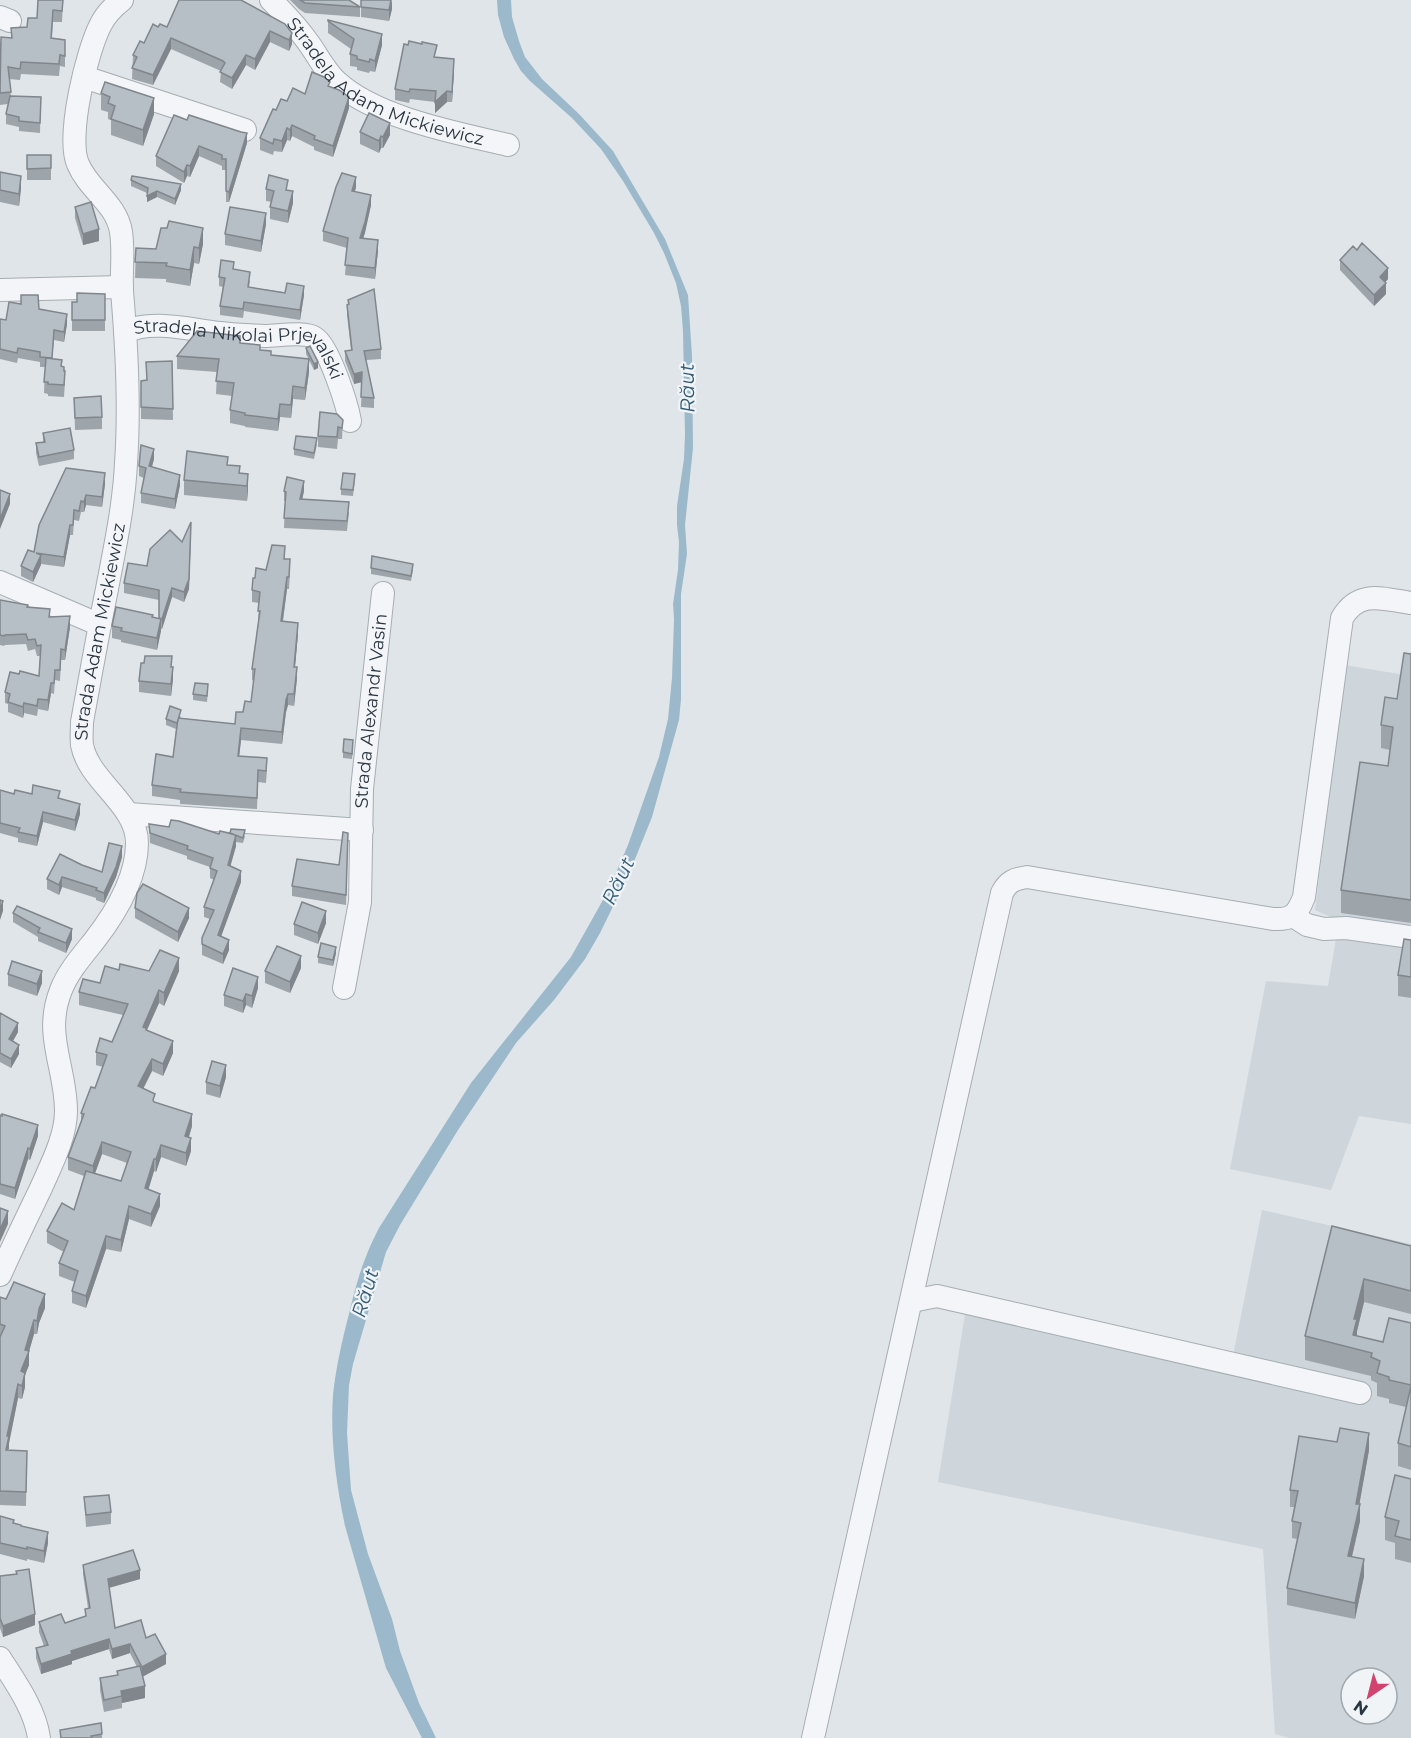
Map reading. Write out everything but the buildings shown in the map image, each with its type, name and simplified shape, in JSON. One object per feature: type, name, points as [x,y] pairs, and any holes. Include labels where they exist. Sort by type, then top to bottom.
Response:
[{"type":"street","name":"Strada Adam Mickiewicz","points":[[0,1274],[50,1168],[63,1129],[66,1111],[53,1018],[57,999],[65,982],[125,892],[134,867],[137,844],[128,813],[100,780],[86,757],[82,744],[82,722],[115,545],[126,465],[128,402],[121,231],[115,215],[77,164],[73,136],[84,77],[100,25],[109,11],[122,0]]},
{"type":"street","name":"Stradela Adam Mickiewicz","points":[[271,0],[304,38],[336,81],[355,97],[420,122],[508,146]]},
{"type":"street","points":[[84,77],[245,130]]},
{"type":"street","points":[[0,290],[122,287]]},
{"type":"street","name":"Stradela Nikolai Prjevalski","points":[[126,332],[142,326],[157,326],[244,335],[310,336],[321,342],[330,359],[350,421]]},
{"type":"street","points":[[0,582],[100,625]]},
{"type":"street","name":"Strada Alexandr Vasin","points":[[344,988],[360,902],[362,789],[383,593]]},
{"type":"street","points":[[813,1738],[1002,893],[1006,885],[1015,879],[1028,877],[1273,919],[1285,920],[1293,916],[1300,908],[1304,897],[1342,618],[1356,601],[1369,598],[1411,603]]},
{"type":"street","name":"Strada Alexandr Vasin","points":[[128,813],[362,830]]},
{"type":"street","points":[[1293,916],[1307,925],[1411,937]]},
{"type":"street","points":[[912,1301],[937,1296],[1360,1393]]},
{"type":"street","points":[[0,1658],[26,1702],[36,1723],[39,1738]]},
{"type":"shaded area","points":[[1345,665],[1411,676],[1411,1124],[1359,1116],[1331,1190],[1230,1169],[1266,981],[1328,986],[1339,921],[1315,910]]},
{"type":"shaded area","points":[[1262,1210],[1411,1244],[1411,1738],[1289,1738],[1275,1734],[1263,1549],[938,1482],[965,1314],[1230,1371]]},
{"type":"water","name":"Răut","points":[[497,0],[511,0],[512,17],[525,57],[542,79],[613,151],[665,239],[688,295],[692,356],[693,448],[685,525],[687,554],[681,594],[679,720],[652,817],[629,874],[585,959],[554,1000],[516,1043],[458,1130],[400,1225],[386,1252],[353,1364],[349,1385],[347,1433],[351,1490],[368,1554],[392,1619],[400,1651],[419,1703],[436,1738],[422,1738],[386,1668],[345,1526],[336,1477],[332,1428],[333,1395],[346,1324],[358,1280],[379,1228],[471,1083],[571,957],[608,891],[628,845],[659,757],[668,719],[672,678],[673,604],[678,570],[677,506],[684,459],[681,306],[676,283],[664,253],[623,181],[601,149],[572,118],[521,71],[504,37],[498,15]]}]
